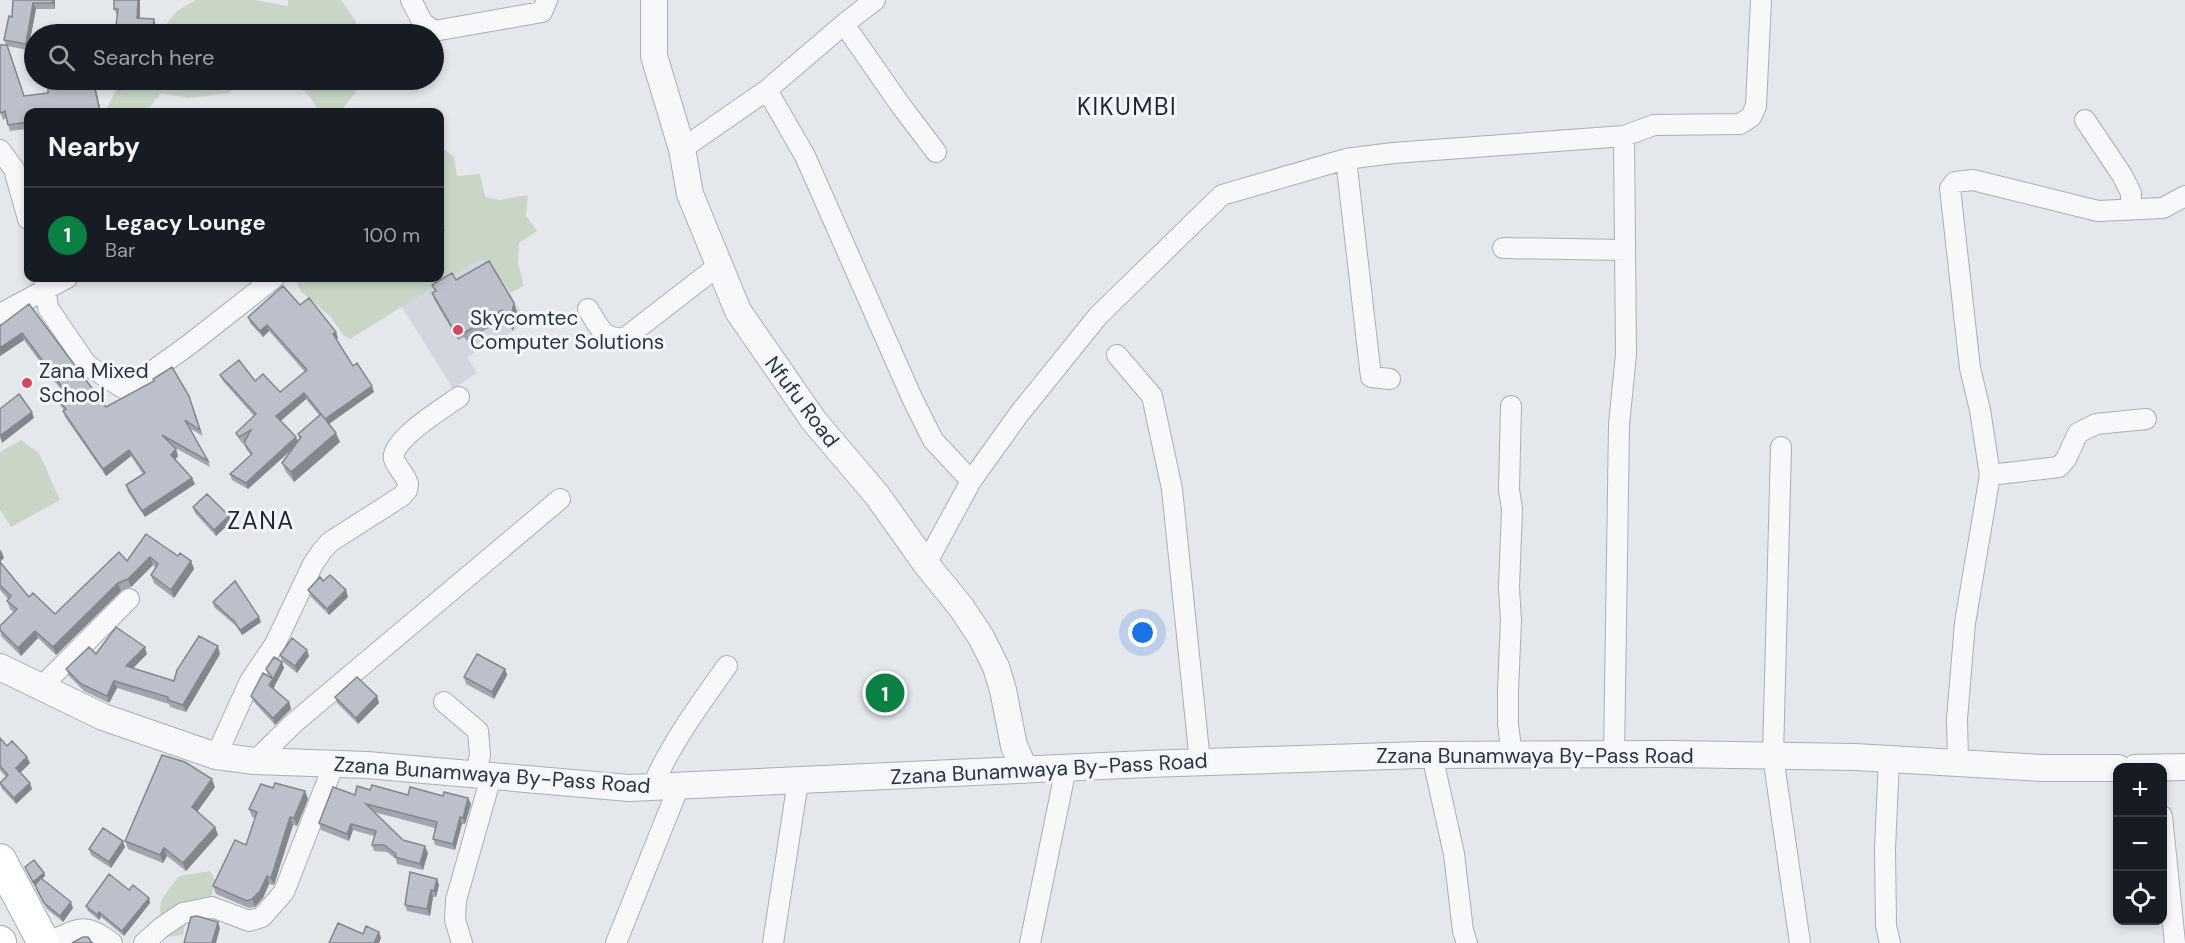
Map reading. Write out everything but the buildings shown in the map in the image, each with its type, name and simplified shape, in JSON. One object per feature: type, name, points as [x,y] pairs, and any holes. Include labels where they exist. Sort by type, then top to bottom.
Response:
[{"type":"main road","points":[[0,860],[44,943]]},
{"type":"street","points":[[411,0],[424,24]]},
{"type":"street","points":[[444,29],[542,12],[547,0]]},
{"type":"street","name":"Nfufu Road","points":[[654,0],[654,56],[682,149],[690,194],[738,311],[814,422],[878,495],[926,564],[961,607],[981,638],[996,667],[1004,690],[1014,746],[1025,770]]},
{"type":"street","points":[[682,149],[767,90],[875,0]]},
{"type":"street","points":[[926,564],[971,481],[1019,414],[1098,316],[1222,195],[1346,159],[1393,153],[1624,136],[1654,125],[1740,124],[1751,117],[1756,106],[1761,0]]},
{"type":"street","points":[[844,24],[936,152]]},
{"type":"street","points":[[767,90],[805,156],[912,398],[933,440],[971,481]]},
{"type":"street","points":[[2085,120],[2132,193],[2130,210]]},
{"type":"street","points":[[1614,756],[1619,425],[1626,354],[1624,136]]},
{"type":"street","points":[[0,150],[14,169],[24,205]]},
{"type":"street","points":[[1346,159],[1367,303],[1371,377],[1390,379]]},
{"type":"street","points":[[1958,764],[1957,719],[1965,623],[1990,475],[1980,410],[1970,368],[1950,188],[1955,182],[1973,180],[2098,211],[2163,208],[2185,196]]},
{"type":"street","points":[[1503,248],[1624,250]]},
{"type":"street","points":[[588,309],[605,336],[615,339],[625,338],[718,266]]},
{"type":"street","points":[[0,314],[44,283],[48,308],[87,365],[123,388],[136,383],[190,344],[269,282]]},
{"type":"street","points":[[1117,356],[1152,396],[1172,489],[1200,762]]},
{"type":"street","points":[[216,756],[250,681],[275,644],[313,564],[330,542],[402,496],[408,484],[394,458],[395,450],[403,438],[459,396]]},
{"type":"street","points":[[1512,406],[1509,490],[1512,509],[1508,724],[1512,756]]},
{"type":"street","points":[[1990,475],[2059,467],[2066,459],[2078,433],[2096,424],[2146,419]]},
{"type":"street","points":[[1780,447],[1773,756],[1800,943]]},
{"type":"street","points":[[255,761],[295,722],[560,499]]},
{"type":"street","points":[[41,687],[129,599]]},
{"type":"street","points":[[652,787],[660,768],[727,666]]},
{"type":"street","name":"Zzana Bunamwaya By-Pass Road","points":[[0,667],[103,717],[216,756],[255,761],[334,764],[628,788],[1200,762],[1432,755],[1670,754],[1888,759],[2042,768],[2113,768]]},
{"type":"street","points":[[444,702],[478,731],[483,776],[456,900],[455,920],[462,943]]},
{"type":"street","points":[[1432,755],[1454,854],[1462,931],[1467,943]]},
{"type":"street","points":[[1888,759],[1885,849],[1886,926],[1890,943]]},
{"type":"street","points":[[144,943],[183,913],[212,908],[249,921],[262,917],[284,892],[334,764]]},
{"type":"street","points":[[2167,767],[2185,767]]},
{"type":"street","points":[[1030,943],[1066,768]]},
{"type":"street","points":[[773,943],[798,781]]},
{"type":"street","points":[[616,943],[679,786]]},
{"type":"street","points":[[2163,817],[2175,943]]},
{"type":"street","points":[[44,943],[86,928],[97,932],[112,943]]},
{"type":"shaded area","points":[[488,255],[527,323],[467,357],[477,373],[453,389],[400,304],[440,282],[444,282],[444,280]]},
{"type":"green space","points":[[196,0],[254,0],[288,6],[288,0],[341,0],[356,24],[166,24],[177,11]]},
{"type":"green space","points":[[116,90],[232,90],[228,93],[189,98],[161,93],[149,108],[107,108]]},
{"type":"green space","points":[[302,90],[356,90],[343,108],[317,108],[307,93]]},
{"type":"green space","points":[[444,149],[454,157],[457,176],[480,174],[485,197],[500,200],[528,195],[526,216],[537,231],[519,243],[518,263],[524,286],[511,293],[494,269],[481,259],[444,281]]},
{"type":"green space","points":[[297,282],[442,282],[350,339],[343,335],[331,317],[301,292]]},
{"type":"green space","points":[[21,440],[39,453],[60,500],[11,527],[0,510],[0,452]]},
{"type":"green space","points":[[210,871],[215,880],[211,898],[186,919],[183,935],[166,937],[160,910],[167,892],[179,876]]},
{"type":"place","name":"Skycomtec Computer Solutions","points":[[458,330]]},
{"type":"place","name":"Zana Mixed School","points":[[27,383]]},
{"type":"place","name":"Legacy Lounge","points":[[885,693]]},
{"type":"district","name":"KIKUMBI","points":[[1127,107]]},
{"type":"district","name":"ZANA","points":[[261,521]]}]
